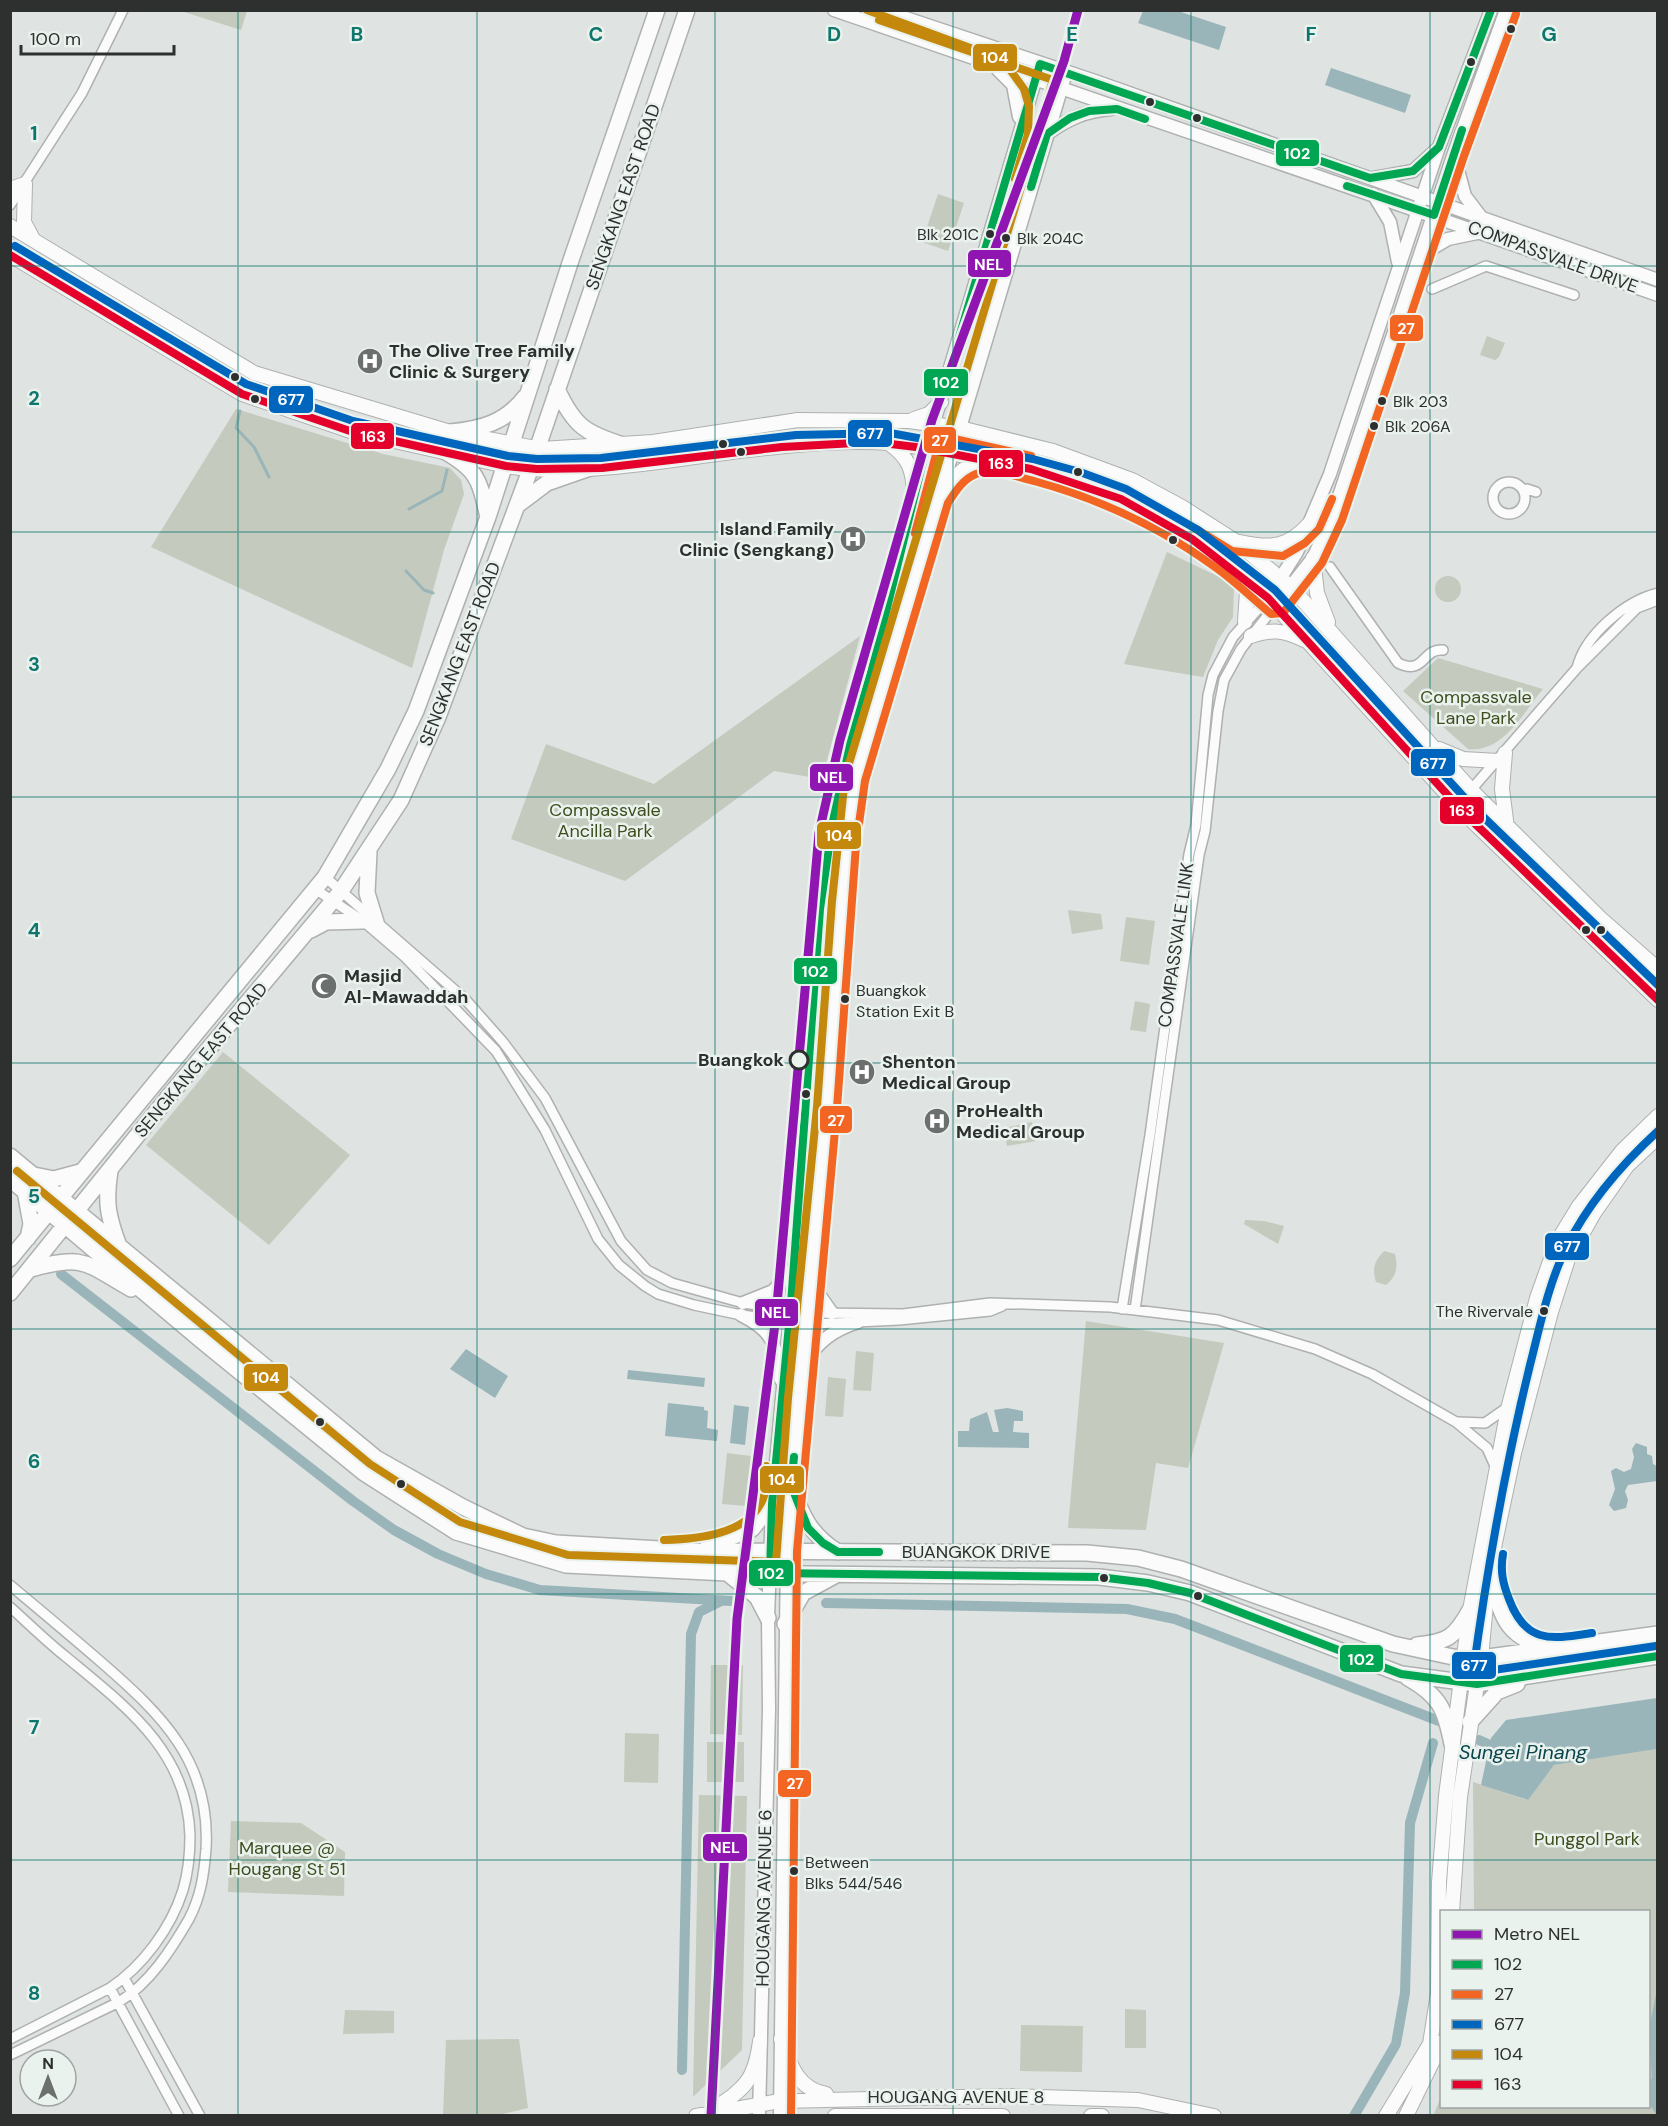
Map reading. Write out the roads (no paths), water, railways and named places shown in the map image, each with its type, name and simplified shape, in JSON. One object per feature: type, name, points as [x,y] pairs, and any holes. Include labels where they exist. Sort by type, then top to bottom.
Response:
[{"type":"main road","name":"SENGKANG EAST ROAD","points":[[10,1259],[320,883],[388,769],[416,711],[488,518],[570,263],[657,10]]},
{"type":"main road","name":"SENGKANG EAST ROAD","points":[[10,1293],[110,1169],[309,932],[369,852],[401,800],[438,717],[530,470],[687,10]]},
{"type":"main road","points":[[10,189],[25,184],[24,222],[36,243]]},
{"type":"main road","points":[[10,226],[254,373],[450,432],[537,449],[623,445],[798,420],[909,421],[960,428],[1053,451],[1101,467],[1152,490],[1235,541],[1287,584],[1331,630],[1507,828],[1658,969]]},
{"type":"main road","points":[[10,255],[242,394],[350,431],[530,470],[662,462],[805,444],[889,443],[992,461],[1068,479],[1133,505],[1183,533],[1242,574],[1272,601],[1458,806],[1658,1000]]},
{"type":"main road","points":[[557,389],[568,413],[579,426],[597,437],[623,445]]},
{"type":"main road","points":[[450,432],[497,423],[515,410],[530,392]]},
{"type":"main road","points":[[909,421],[928,414],[941,402]]},
{"type":"main road","points":[[889,443],[908,461],[914,492]]},
{"type":"main road","points":[[444,451],[465,463],[476,475],[488,518]]},
{"type":"main road","points":[[938,498],[960,471],[973,464],[992,461]]},
{"type":"main road","points":[[516,508],[547,483],[593,467]]},
{"type":"main road","points":[[1235,541],[1255,545],[1281,546],[1299,535],[1311,522]]},
{"type":"main road","points":[[1313,558],[1317,593],[1331,630]]},
{"type":"main road","points":[[1242,574],[1247,591],[1245,622]]},
{"type":"main road","points":[[1251,636],[1270,630],[1284,630],[1312,644]]},
{"type":"main road","points":[[1431,745],[1463,759],[1502,757],[1502,789],[1507,828]]},
{"type":"main road","points":[[309,932],[326,922],[369,922],[367,893],[369,852]]},
{"type":"main road","points":[[1452,1910],[1460,1797],[1470,1722],[1469,1683],[1464,1658],[1470,1610],[1508,1407],[1540,1290],[1557,1242],[1579,1206],[1601,1177],[1636,1136],[1658,1116]]},
{"type":"main road","points":[[1386,2115],[1430,2044],[1438,1994],[1439,1882],[1452,1744],[1469,1683],[1481,1658],[1489,1571],[1514,1453],[1554,1301],[1568,1259],[1594,1214],[1628,1166],[1658,1137]]},
{"type":"main road","name":"BUANGKOK DRIVE","points":[[10,1156],[376,1458],[463,1507],[524,1536],[556,1543],[694,1551],[1088,1553],[1138,1558],[1182,1569],[1393,1644],[1464,1658],[1481,1658],[1658,1634]]},
{"type":"main road","points":[[110,1169],[106,1198],[110,1221],[119,1246]]},
{"type":"main road","points":[[34,1175],[54,1179],[82,1172]]},
{"type":"main road","name":"BUANGKOK DRIVE","points":[[10,1179],[202,1341],[364,1473],[456,1532],[566,1566],[727,1573],[1099,1577],[1148,1583],[1234,1608],[1401,1674],[1469,1683],[1539,1675],[1658,1656]]},
{"type":"main road","points":[[25,1191],[31,1224],[28,1238]]},
{"type":"main road","points":[[31,1269],[62,1260],[84,1261],[136,1292],[156,1300]]},
{"type":"main road","points":[[791,1485],[808,1528],[823,1543],[838,1552]]},
{"type":"main road","points":[[694,1551],[726,1541],[752,1529],[772,1504]]},
{"type":"main road","points":[[1489,1571],[1509,1629],[1523,1641],[1551,1649]]},
{"type":"main road","points":[[727,1573],[757,1597],[768,1618]]},
{"type":"main road","points":[[785,1624],[803,1593],[842,1573]]},
{"type":"main road","points":[[1393,1644],[1437,1643],[1449,1638],[1458,1630],[1470,1610]]},
{"type":"main road","points":[[1401,1674],[1422,1686],[1439,1701],[1446,1716],[1452,1744]]},
{"type":"main road","points":[[1470,1722],[1497,1692],[1539,1675]]},
{"type":"main road","points":[[781,2038],[795,2075],[809,2090],[849,2097]]},
{"type":"main road","points":[[702,2114],[731,2097],[752,2078],[760,2041]]},
{"type":"main road","points":[[1406,2115],[1440,2046]]},
{"type":"main road","name":"HOUGANG AVENUE 8","points":[[702,2114],[759,2110],[780,2101],[849,2097],[1108,2098],[1138,2100],[1214,2115]]},
{"type":"main road","name":"HOUGANG AVENUE 8","points":[[835,2115],[1003,2115]]},
{"type":"main road","points":[[1091,2115],[1102,2115]]},
{"type":"street","points":[[10,205],[82,93],[123,10]]},
{"type":"street","name":"COMPASSVALE DRIVE","points":[[834,10],[1116,109],[1418,210],[1435,208],[1482,218],[1658,280]]},
{"type":"street","name":"COMPASSVALE DRIVE","points":[[882,10],[1423,197],[1435,208],[1481,232],[1658,294]]},
{"type":"street","points":[[1287,584],[1330,474],[1439,147],[1491,10]]},
{"type":"street","points":[[1272,601],[1313,558],[1339,498],[1435,208],[1506,10]]},
{"type":"street","name":"HOUGANG AVENUE 6","points":[[759,2110],[772,1504],[794,1268],[820,909],[839,778],[886,615],[914,492],[933,423],[1040,64]]},
{"type":"street","points":[[995,67],[1013,85],[1018,103],[1020,126]]},
{"type":"street","name":"HOUGANG AVENUE 6","points":[[780,2115],[787,1551],[791,1485],[827,1107],[846,844],[855,779],[1066,72]]},
{"type":"street","points":[[1047,134],[1070,118],[1089,111],[1116,109]]},
{"type":"street","points":[[1370,178],[1413,171],[1439,147]]},
{"type":"street","points":[[1454,153],[1465,196],[1482,218]]},
{"type":"street","points":[[1373,194],[1390,222],[1399,267]]},
{"type":"street","points":[[1420,255],[1454,236],[1481,232]]},
{"type":"street","points":[[1432,289],[1486,266],[1574,295]]},
{"type":"street","points":[[1330,567],[1398,663],[1406,667],[1417,666],[1432,652],[1443,650]]},
{"type":"street","points":[[1577,668],[1580,655],[1613,617],[1634,603],[1658,593]]},
{"type":"street","points":[[1458,806],[1577,668],[1637,608],[1658,600]]},
{"type":"street","name":"COMPASSVALE LINK","points":[[1122,1309],[1196,825],[1208,695],[1220,658],[1245,622],[1272,601]]},
{"type":"street","name":"COMPASSVALE LINK","points":[[1135,1310],[1197,867],[1210,797],[1218,711],[1228,672],[1272,601]]},
{"type":"street","points":[[320,883],[465,999],[524,1068],[570,1143],[612,1229],[647,1270],[672,1283],[742,1309],[771,1335],[783,1399]]},
{"type":"street","points":[[320,883],[337,896]]},
{"type":"street","points":[[369,922],[496,1051],[544,1130],[598,1239],[619,1265],[658,1294],[790,1316],[858,1322],[979,1312],[1004,1306]]},
{"type":"street","points":[[522,1094],[528,1085],[524,1068]]},
{"type":"street","points":[[544,1098],[541,1108],[544,1130]]},
{"type":"street","points":[[742,1309],[773,1291],[794,1268]]},
{"type":"street","points":[[811,1268],[818,1293],[832,1313]]},
{"type":"street","points":[[807,1318],[832,1313],[903,1314],[990,1303],[1004,1306],[1122,1309],[1218,1320],[1315,1349],[1372,1374],[1456,1422],[1486,1448],[1496,1471]]},
{"type":"street","points":[[802,1367],[823,1339],[836,1329],[858,1322]]},
{"type":"street","points":[[1456,1422],[1485,1423],[1508,1407]]},
{"type":"street","points":[[10,1585],[149,1704],[178,1739],[200,1786],[207,1833],[202,1886],[197,1904],[174,1944],[133,1993],[10,2055]]},
{"type":"street","points":[[10,1607],[137,1717],[165,1753],[182,1786],[189,1825],[187,1876],[178,1904],[163,1932],[124,1978],[110,1988],[10,2039]]},
{"type":"street","points":[[124,1978],[200,2115]]},
{"type":"street","points":[[110,1988],[179,2115]]},
{"type":"water","points":[[1175,10],[1226,27],[1219,50],[1138,23],[1143,11]]},
{"type":"water","points":[[1331,68],[1411,95],[1405,113],[1325,85]]},
{"type":"water","points":[[466,1349],[508,1376],[495,1398],[450,1369]]},
{"type":"water","points":[[628,1370],[705,1378],[704,1387],[627,1379]]},
{"type":"water","points":[[668,1403],[704,1407],[704,1410],[708,1411],[707,1428],[718,1430],[717,1441],[665,1436]]},
{"type":"water","points":[[734,1405],[749,1407],[745,1445],[730,1443]]},
{"type":"water","points":[[1007,1408],[1023,1411],[1023,1421],[1014,1421],[1013,1432],[1029,1433],[1029,1448],[958,1447],[958,1431],[969,1431],[970,1419],[987,1412],[993,1432],[999,1432],[994,1410]]},
{"type":"water","points":[[1636,1443],[1647,1447],[1647,1454],[1652,1456],[1653,1464],[1657,1466],[1657,1481],[1628,1485],[1625,1491],[1628,1500],[1626,1508],[1614,1511],[1609,1505],[1615,1489],[1611,1471],[1616,1468],[1624,1472],[1631,1469],[1634,1457],[1632,1449]]},
{"type":"water","name":"Sungei Pinang","points":[[1657,1698],[1657,1749],[1554,1765],[1528,1800],[1481,1785],[1491,1738],[1506,1720]]},
{"type":"water","points":[[1657,1990],[1657,2116],[1650,2105],[1650,2080],[1652,2078],[1650,2023]]},
{"type":"waterway","points":[[240,411],[236,428],[254,447],[269,477]]},
{"type":"waterway","points":[[409,509],[442,491],[447,470]]},
{"type":"waterway","points":[[406,571],[424,590],[433,593]]},
{"type":"waterway","points":[[61,1274],[353,1501],[394,1530],[438,1554],[486,1574],[540,1590],[732,1601]]},
{"type":"waterway","points":[[682,2070],[691,1634],[699,1612],[721,1601]]},
{"type":"waterway","points":[[826,1603],[1127,1609],[1175,1619],[1439,1721]]},
{"type":"waterway","points":[[1479,1740],[1490,1745]]},
{"type":"waterway","points":[[1354,2116],[1396,2044],[1405,1993],[1410,1823],[1433,1743]]},
{"type":"metro line","name":"NEL","points":[[711,2116],[737,1619],[776,1316],[819,833],[840,740],[932,420],[1064,61],[1078,10]]},
{"type":"place","name":"Blk 201C","points":[[990,234]]},
{"type":"place","name":"Blk 204C","points":[[1006,238]]},
{"type":"place","name":"The Olive Tree Family Clinic & Surgery","points":[[370,361]]},
{"type":"place","name":"Blk 203","points":[[1382,401]]},
{"type":"place","name":"Blk 206A","points":[[1374,426]]},
{"type":"place","name":"Island Family Clinic (Sengkang)","points":[[853,539]]},
{"type":"place","name":"Masjid Al-Mawaddah","points":[[324,986]]},
{"type":"place","name":"Buangkok Station Exit B","points":[[845,999]]},
{"type":"place","name":"Buangkok","points":[[799,1060]]},
{"type":"place","name":"Shenton Medical Group","points":[[862,1072]]},
{"type":"place","name":"ProHealth Medical Group","points":[[937,1121]]},
{"type":"place","name":"The Rivervale","points":[[1544,1311]]},
{"type":"place","name":"Between Blks 544/546","points":[[794,1871]]},
{"type":"park label","name":"Compassvale Lane Park","points":[[1476,707]]},
{"type":"park label","name":"Compassvale Ancilla Park","points":[[605,820]]},
{"type":"park label","name":"Punggol Park","points":[[1587,1839]]},
{"type":"park label","name":"Marquee @ Hougang St 51","points":[[287,1858]]}]
